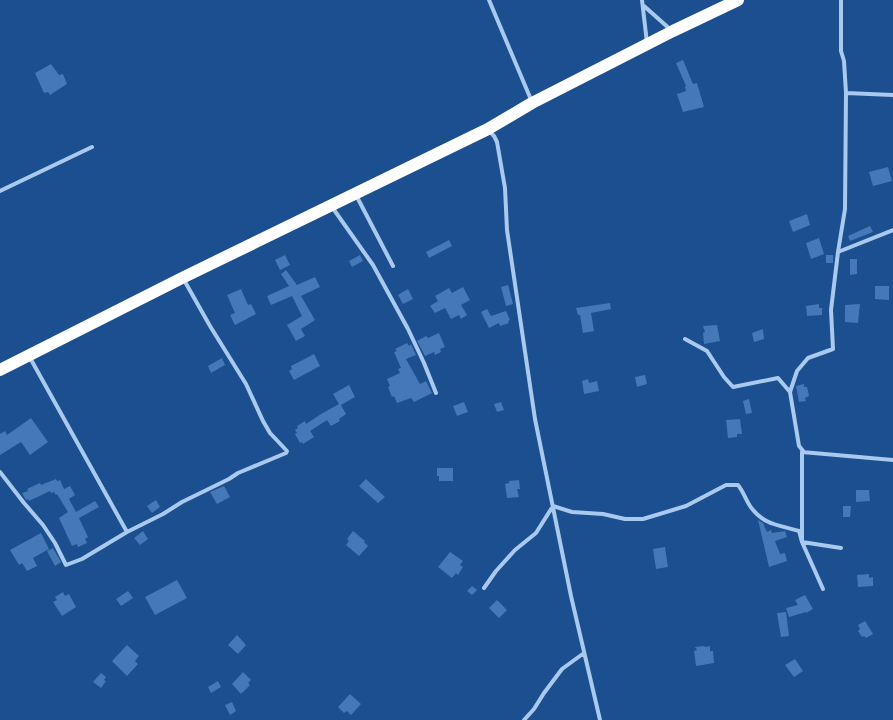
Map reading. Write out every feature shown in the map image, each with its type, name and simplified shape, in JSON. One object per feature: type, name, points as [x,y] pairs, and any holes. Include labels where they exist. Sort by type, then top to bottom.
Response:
[{"type":"highway","points":[[0,370],[182,278],[488,129],[532,103],[673,31],[738,0]]},
{"type":"street","points":[[489,0],[532,103]]},
{"type":"street","points":[[642,0],[644,6],[647,44]]},
{"type":"street","points":[[841,0],[841,51],[844,61],[846,93],[845,209],[831,310],[833,349],[808,358],[797,371],[790,392],[799,446],[804,452],[893,460]]},
{"type":"street","points":[[644,6],[673,31]]},
{"type":"street","points":[[846,93],[893,95]]},
{"type":"street","points":[[488,129],[497,142],[505,188],[507,230],[516,299],[535,419],[584,653],[600,720]]},
{"type":"street","points":[[0,191],[92,147]]},
{"type":"street","points":[[355,194],[393,266]]},
{"type":"street","points":[[331,206],[373,264],[408,329],[436,392]]},
{"type":"street","points":[[838,252],[893,230]]},
{"type":"street","points":[[0,472],[43,525],[55,542],[66,565],[82,559],[127,532],[238,473],[286,453],[287,451],[270,433],[246,384],[182,278]]},
{"type":"street","points":[[685,339],[707,351],[733,388],[778,378],[790,392]]},
{"type":"street","points":[[29,355],[127,532]]},
{"type":"street","points":[[802,542],[802,452],[804,452]]},
{"type":"street","points":[[553,506],[572,512],[603,514],[625,519],[642,519],[686,506],[726,485],[738,485],[758,515],[766,522],[799,531],[802,542],[823,589]]},
{"type":"street","points":[[484,588],[496,571],[515,550],[536,533],[553,506]]},
{"type":"street","points":[[802,542],[841,548]]},
{"type":"street","points":[[524,720],[534,709],[562,669],[584,653]]},
{"type":"building","points":[[683,60],[693,84],[697,83],[704,107],[683,112],[677,94],[686,91],[686,86],[676,63]]},
{"type":"building","points":[[51,64],[59,75],[63,74],[67,84],[50,95],[48,92],[44,93],[35,73]]},
{"type":"building","points":[[888,167],[892,181],[873,186],[869,172]]},
{"type":"building","points":[[807,214],[810,225],[793,232],[789,221]]},
{"type":"building","points":[[870,226],[873,232],[850,241],[848,236]]},
{"type":"building","points":[[819,238],[824,254],[811,259],[806,243]]},
{"type":"building","points":[[449,240],[452,246],[429,258],[426,252]]},
{"type":"building","points":[[285,255],[290,265],[280,270],[275,260]]},
{"type":"building","points":[[360,255],[363,261],[352,267],[349,261]]},
{"type":"building","points":[[826,255],[833,255],[833,263],[826,263]]},
{"type":"building","points":[[850,259],[857,259],[857,274],[850,275]]},
{"type":"building","points":[[286,270],[297,285],[315,277],[320,287],[301,296],[315,320],[301,329],[305,336],[296,341],[287,325],[302,316],[292,296],[271,305],[267,296],[289,286],[281,274]]},
{"type":"building","points":[[508,285],[513,304],[506,306],[501,287]]},
{"type":"building","points":[[875,286],[889,286],[889,300],[875,299]]},
{"type":"building","points":[[463,287],[470,300],[461,305],[467,315],[461,319],[459,315],[451,319],[445,308],[435,313],[430,306],[438,301],[435,296],[449,288],[452,293]]},
{"type":"building","points":[[241,289],[248,305],[251,304],[256,314],[235,325],[230,315],[235,313],[227,295]]},
{"type":"building","points":[[408,289],[413,299],[403,304],[398,295]]},
{"type":"building","points":[[610,303],[611,309],[591,313],[594,331],[583,333],[580,315],[578,315],[576,308]]},
{"type":"building","points":[[819,304],[819,308],[822,308],[822,315],[807,316],[806,306]]},
{"type":"building","points":[[860,304],[858,323],[845,322],[845,305]]},
{"type":"building","points":[[487,309],[491,316],[506,311],[510,320],[508,321],[509,323],[500,326],[499,323],[489,328],[481,312]]},
{"type":"building","points":[[717,325],[720,341],[704,344],[703,333],[705,332],[703,326]]},
{"type":"building","points":[[763,329],[764,339],[754,342],[752,333]]},
{"type":"building","points":[[439,333],[445,347],[440,349],[441,352],[435,355],[434,352],[425,356],[417,341],[426,336],[428,338]]},
{"type":"building","points":[[407,343],[409,346],[411,344],[416,355],[406,359],[420,384],[426,381],[432,393],[414,402],[411,398],[397,403],[394,396],[392,397],[387,379],[400,373],[398,369],[401,368],[394,352],[397,351],[395,349]]},
{"type":"building","points":[[314,354],[320,366],[294,380],[289,371],[292,369],[291,366]]},
{"type":"building","points":[[222,358],[225,365],[211,373],[208,366]]},
{"type":"building","points":[[645,375],[647,384],[637,387],[635,377]]},
{"type":"building","points":[[588,379],[589,383],[597,381],[599,391],[584,394],[582,381]]},
{"type":"building","points":[[804,384],[804,387],[807,387],[809,396],[805,398],[806,401],[799,402],[796,386]]},
{"type":"building","points":[[349,385],[355,397],[341,405],[346,414],[339,419],[340,421],[331,426],[327,420],[310,431],[314,437],[303,444],[302,442],[300,443],[295,434],[297,433],[295,430],[298,428],[297,426],[305,421],[306,424],[339,404],[333,394]]},
{"type":"building","points":[[749,399],[752,413],[746,414],[743,401]]},
{"type":"building","points":[[464,402],[468,412],[457,416],[453,406]]},
{"type":"building","points":[[501,402],[504,410],[497,412],[494,404]]},
{"type":"building","points":[[31,418],[48,442],[30,455],[21,442],[0,455],[0,434],[5,431],[7,435]]},
{"type":"building","points":[[740,419],[742,434],[737,434],[737,437],[728,438],[726,420]]},
{"type":"building","points":[[437,468],[453,468],[453,481],[439,481],[439,476],[437,476]]},
{"type":"building","points":[[56,479],[57,481],[60,480],[64,489],[70,486],[75,495],[69,499],[76,512],[95,501],[99,507],[79,518],[88,537],[85,539],[87,543],[78,547],[77,544],[72,546],[59,518],[68,512],[57,494],[56,495],[54,492],[51,493],[50,491],[29,501],[28,499],[26,500],[22,493],[40,483],[41,485]]},
{"type":"building","points":[[366,479],[385,497],[378,503],[359,486]]},
{"type":"building","points":[[519,480],[520,489],[517,489],[519,497],[507,498],[505,484],[509,483],[509,481]]},
{"type":"building","points":[[224,486],[230,497],[217,504],[210,492]]},
{"type":"building","points":[[856,490],[869,490],[870,501],[856,502]]},
{"type":"building","points":[[156,500],[160,507],[152,513],[147,506]]},
{"type":"building","points":[[843,506],[851,506],[850,517],[843,517]]},
{"type":"building","points":[[758,520],[763,523],[767,532],[771,530],[772,533],[785,531],[787,537],[775,541],[780,554],[785,553],[787,561],[769,567]]},
{"type":"building","points":[[143,531],[148,539],[140,545],[134,538]]},
{"type":"building","points":[[353,531],[365,541],[364,542],[368,546],[359,556],[346,545],[349,541],[347,539]]},
{"type":"building","points":[[41,533],[49,549],[33,558],[37,566],[27,571],[22,563],[19,565],[10,550]]},
{"type":"building","points":[[665,547],[668,567],[656,569],[653,549]]},
{"type":"building","points":[[53,548],[61,562],[55,566],[47,551]]},
{"type":"building","points":[[450,552],[463,561],[460,565],[463,567],[458,575],[456,573],[452,578],[438,567]]},
{"type":"building","points":[[869,574],[869,578],[873,577],[873,586],[858,587],[857,575]]},
{"type":"building","points":[[177,580],[187,598],[155,615],[145,597]]},
{"type":"building","points":[[472,586],[477,590],[472,595],[467,591]]},
{"type":"building","points":[[128,591],[133,598],[121,606],[116,599]]},
{"type":"building","points":[[63,592],[65,596],[69,594],[76,607],[62,616],[53,602],[57,600],[55,597]]},
{"type":"building","points":[[805,595],[813,609],[806,613],[789,617],[786,608],[798,605],[795,600]]},
{"type":"building","points":[[497,600],[507,610],[499,618],[489,608]]},
{"type":"building","points":[[786,612],[789,636],[781,637],[777,613]]},
{"type":"building","points":[[865,621],[873,634],[866,638],[864,636],[862,637],[858,631],[860,629],[858,625]]},
{"type":"building","points":[[237,635],[246,645],[238,654],[228,645]]},
{"type":"building","points":[[127,645],[139,656],[135,661],[138,664],[127,676],[112,661]]},
{"type":"building","points":[[710,646],[710,651],[713,651],[714,663],[696,666],[694,651],[697,650],[695,647]]},
{"type":"building","points":[[795,659],[803,671],[794,677],[785,665]]},
{"type":"building","points":[[243,672],[251,680],[248,683],[250,685],[241,694],[232,684]]},
{"type":"building","points":[[101,673],[106,677],[104,680],[106,681],[101,688],[93,682]]},
{"type":"building","points":[[218,681],[221,687],[211,693],[208,687]]},
{"type":"building","points":[[350,694],[361,704],[351,715],[347,711],[344,713],[338,707]]},
{"type":"building","points":[[232,702],[236,711],[230,715],[225,705]]}]
